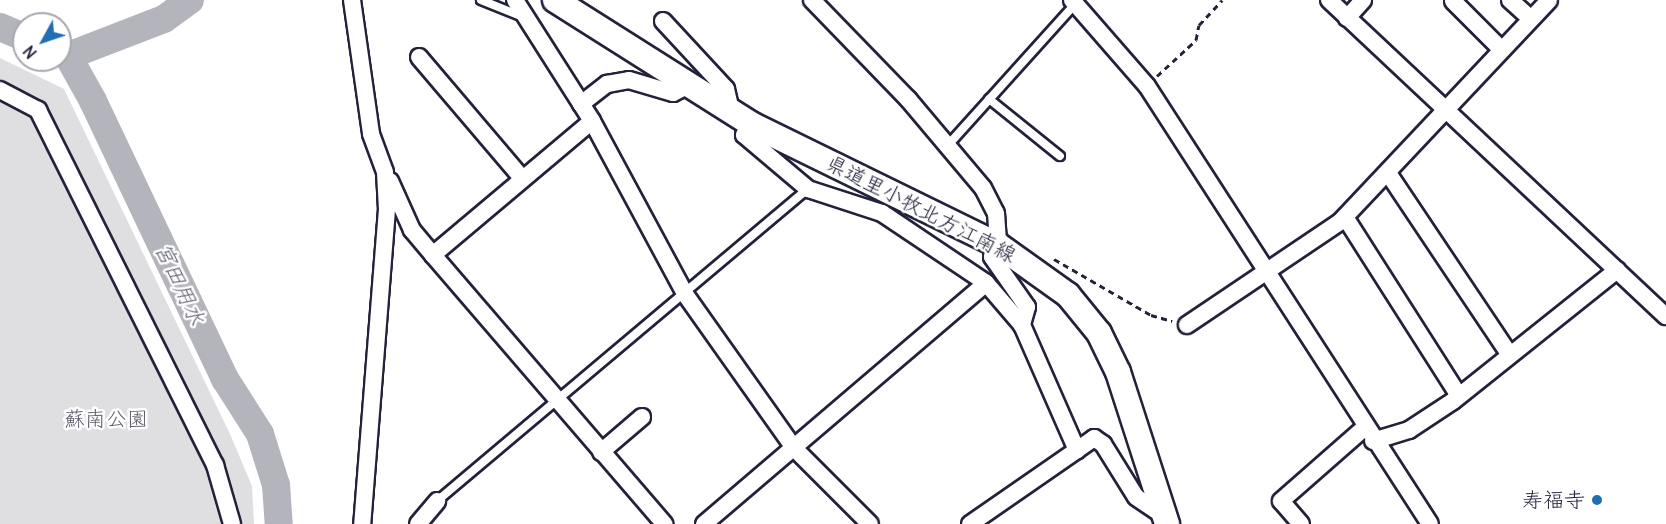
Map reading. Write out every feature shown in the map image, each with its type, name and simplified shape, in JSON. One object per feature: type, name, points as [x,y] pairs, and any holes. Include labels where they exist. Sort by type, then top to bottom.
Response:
[{"type":"main road","name":"県道里小牧北方江南線","points":[[564,2],[751,124],[998,245],[1068,295],[1099,333],[1119,372],[1166,520]]},
{"type":"street","points":[[352,0],[371,134],[412,230],[557,403],[664,524]]},
{"type":"street","points":[[515,0],[532,21],[592,121],[685,294],[794,448],[870,524]]},
{"type":"street","points":[[812,0],[949,144],[983,188],[996,213],[998,245],[992,257],[1027,307],[1023,325]]},
{"type":"street","points":[[1329,0],[1666,316]]},
{"type":"street","points":[[1347,18],[1363,0]]},
{"type":"street","points":[[1510,0],[1531,19]]},
{"type":"street","points":[[1187,325],[1345,217],[1549,0]]},
{"type":"street","points":[[1075,1],[1147,86],[1369,434],[1430,524]]},
{"type":"street","points":[[1453,1],[1502,50]]},
{"type":"street","points":[[663,21],[726,89],[731,111]]},
{"type":"street","points":[[419,57],[522,178]]},
{"type":"street","points":[[581,104],[618,82],[673,93],[689,85]]},
{"type":"street","points":[[0,90],[38,110],[215,465],[232,524]]},
{"type":"street","points":[[433,255],[592,121]]},
{"type":"street","points":[[751,124],[744,135],[808,189],[882,213],[986,283],[1023,325],[1077,450]]},
{"type":"street","points":[[362,524],[382,318],[386,172]]},
{"type":"street","points":[[1388,173],[1510,356]]},
{"type":"street","points":[[1345,217],[1459,396]]},
{"type":"street","points":[[1301,524],[1281,501],[1369,434],[1409,430],[1459,396],[1617,270]]},
{"type":"street","points":[[704,524],[986,283]]},
{"type":"street","points":[[601,452],[642,417]]},
{"type":"street","points":[[970,524],[1094,438],[1103,444],[1137,497],[1166,520]]},
{"type":"street","points":[[418,524],[438,501]]},
{"type":"lane","points":[[481,0],[532,21]]},
{"type":"lane","points":[[949,144],[1075,1]]},
{"type":"lane","points":[[989,99],[1060,156]]},
{"type":"lane","points":[[438,501],[808,189]]},
{"type":"path","points":[[1147,86],[1196,40],[1199,25],[1222,0]]},
{"type":"path","points":[[1051,257],[1150,315],[1187,325]]},
{"type":"green space","name":"蘇南公園","points":[[0,58],[12,64],[12,72],[29,72],[64,89],[230,434],[252,486],[254,524],[0,524]]},
{"type":"waterway","points":[[72,54],[164,19],[190,0]]},
{"type":"waterway","name":"宮田用水","points":[[0,27],[12,32]]},
{"type":"waterway","name":"宮田用水","points":[[72,63],[93,101],[225,379],[260,434],[276,485],[279,524]]},
{"type":"place","name":"寿福寺","points":[[1597,500]]}]
